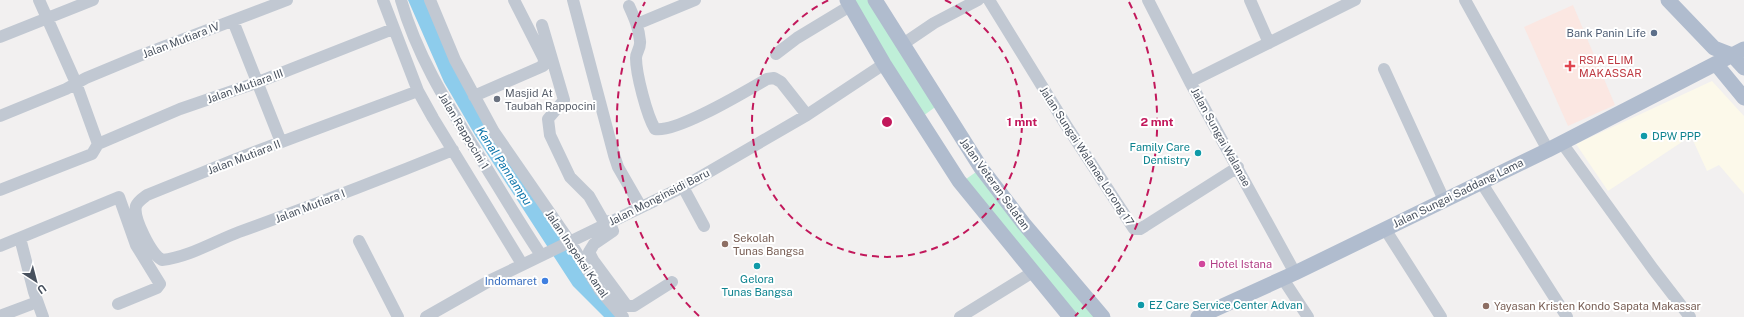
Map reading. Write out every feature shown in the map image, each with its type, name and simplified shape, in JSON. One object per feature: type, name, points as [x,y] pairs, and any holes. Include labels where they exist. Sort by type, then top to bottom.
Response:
[{"type":"main road","name":"Jalan Veteran Selatan","points":[[875,0],[981,168],[1024,224],[1103,317]]},
{"type":"main road","points":[[1668,0],[1714,48],[1716,64],[1744,98]]},
{"type":"main road","points":[[848,3],[941,155],[967,192],[1070,317]]},
{"type":"main road","points":[[1714,48],[1738,52],[1744,68]]},
{"type":"main road","name":"Jalan Sungai Saddang Lama","points":[[1198,317],[1289,276],[1548,150],[1738,52]]},
{"type":"main road","points":[[941,155],[963,141]]},
{"type":"street","points":[[0,190],[92,154],[98,144],[76,84],[38,0]]},
{"type":"street","points":[[0,37],[93,0]]},
{"type":"street","name":"Jalan Mutiara IV","points":[[0,116],[66,89],[134,58],[287,0]]},
{"type":"street","points":[[384,0],[393,29],[418,91],[522,264]]},
{"type":"street","name":"Jalan Rappocini 1","points":[[401,0],[416,42],[440,90],[510,208],[542,254]]},
{"type":"street","name":"Jalan Inspeksi Kanal","points":[[430,0],[456,60],[494,132],[600,290],[623,317]]},
{"type":"street","points":[[474,96],[543,66],[544,59],[514,0]]},
{"type":"street","points":[[573,0],[614,155],[618,167],[641,207]]},
{"type":"street","points":[[637,24],[695,0]]},
{"type":"street","points":[[903,44],[934,23],[978,0]]},
{"type":"street","name":"Jalan Sungai Walanae Lorong 17","points":[[989,0],[1066,125],[1134,229],[1140,229],[1238,167]]},
{"type":"street","name":"Jalan Sungai Walanae","points":[[1148,0],[1190,82],[1238,167],[1308,317]]},
{"type":"street","points":[[1250,0],[1269,42]]},
{"type":"street","points":[[1190,82],[1355,0]]},
{"type":"street","points":[[1465,0],[1548,150]]},
{"type":"street","points":[[776,54],[848,3]]},
{"type":"street","points":[[629,6],[637,24],[640,41],[636,59],[647,109],[655,129],[667,128],[693,118],[767,79],[774,78],[781,82],[807,115]]},
{"type":"street","points":[[233,21],[256,83],[281,142]]},
{"type":"street","points":[[542,25],[564,100],[548,119],[550,135],[570,177],[589,196],[604,220],[613,231],[594,244],[589,252],[593,260],[627,306],[634,306],[672,282]]},
{"type":"street","name":"Jalan Mutiara III","points":[[98,144],[180,109],[256,83],[393,29]]},
{"type":"street","name":"Jalan Monginsidi Baru","points":[[426,317],[491,280],[568,242],[604,220],[641,207],[683,187],[807,115],[884,64]]},
{"type":"street","points":[[1384,69],[1444,200]]},
{"type":"street","name":"Jalan Mutiara II","points":[[166,260],[159,258],[145,238],[136,213],[137,204],[140,200],[173,184],[418,91]]},
{"type":"street","points":[[1562,143],[1653,269],[1690,317]]},
{"type":"street","name":"Jalan Mutiara I","points":[[166,260],[191,253],[214,241],[334,197],[453,150]]},
{"type":"street","points":[[1481,182],[1567,317]]},
{"type":"street","points":[[683,187],[704,226]]},
{"type":"street","points":[[0,246],[119,197],[136,245],[160,284],[157,288],[118,304]]},
{"type":"street","points":[[1385,229],[1441,317]]},
{"type":"street","points":[[20,238],[37,302],[43,317]]},
{"type":"street","points":[[359,241],[398,317]]},
{"type":"street","points":[[960,317],[1033,272]]},
{"type":"street","points":[[0,316],[37,302]]},
{"type":"shaded area","name":"RSIA ELIM MAKASSAR","points":[[1573,5],[1615,105],[1568,126],[1524,27]]},
{"type":"shaded area","points":[[1712,81],[1744,116],[1744,194],[1719,165],[1707,171],[1691,136],[1608,191],[1576,144]]},
{"type":"green space","points":[[851,0],[872,0],[938,105],[923,116]]},
{"type":"green space","points":[[979,170],[1099,317],[1077,317],[966,179]]},
{"type":"water","name":"Kanal Pannampu","points":[[408,0],[425,0],[452,64],[620,317],[604,317],[573,286],[475,135],[444,82]]},
{"type":"place","name":"Bank Panin Life","points":[[1654,33]]},
{"type":"place","name":"RSIA ELIM MAKASSAR","points":[[1570,66]]},
{"type":"place","name":"Masjid At Taubah Rappocini","points":[[497,99]]},
{"type":"place","name":"DPW PPP","points":[[1644,136]]},
{"type":"place","name":"Family Care Dentistry","points":[[1198,153]]},
{"type":"place","name":"Sekolah Tunas Bangsa","points":[[725,244]]},
{"type":"place","name":"Hotel Istana","points":[[1202,264]]},
{"type":"place","name":"Gelora Tunas Bangsa","points":[[757,266]]},
{"type":"place","name":"Indomaret","points":[[545,281]]},
{"type":"place","name":"EZ Care Service Center Advan","points":[[1141,305]]},
{"type":"place","name":"Yayasan Kristen Kondo Sapata Makassar","points":[[1486,306]]}]
